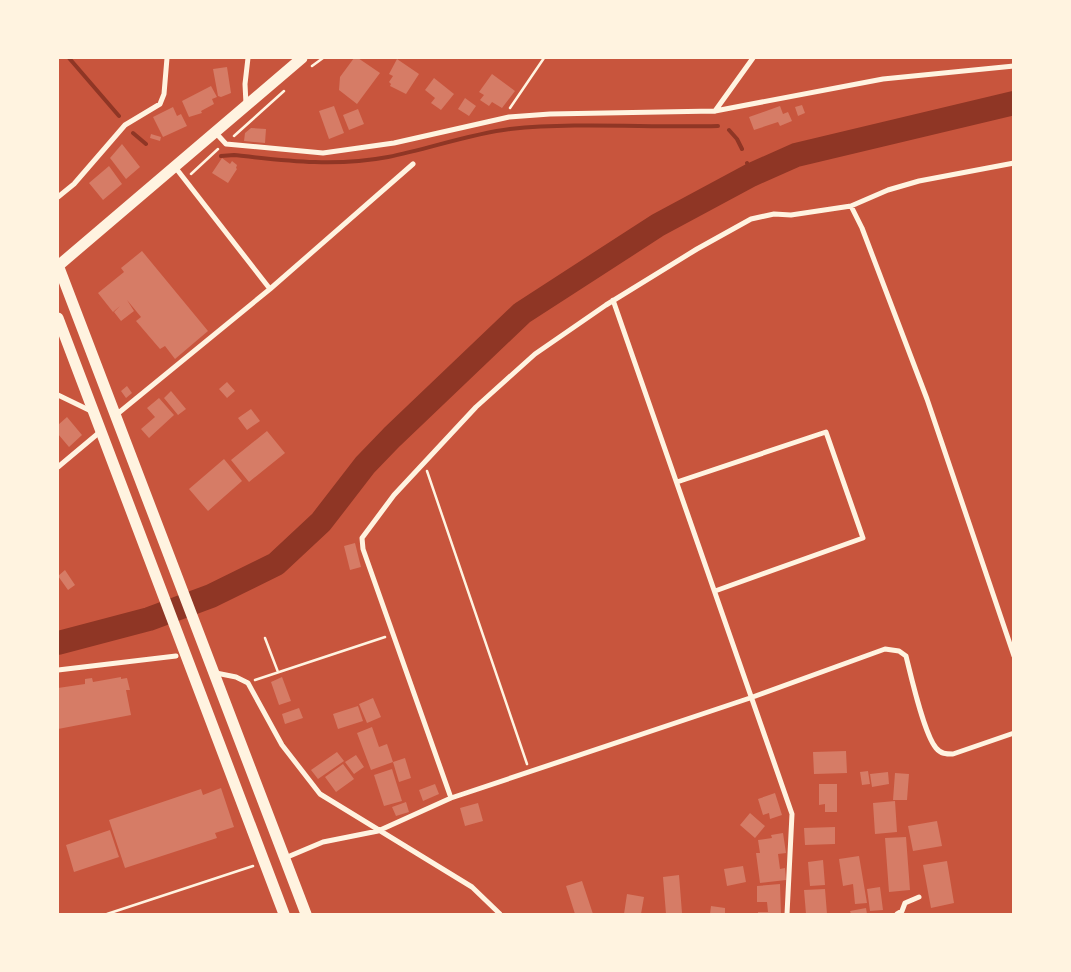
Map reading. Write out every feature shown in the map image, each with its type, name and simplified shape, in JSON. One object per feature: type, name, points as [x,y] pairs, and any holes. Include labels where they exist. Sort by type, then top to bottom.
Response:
[{"type":"highway","points":[[302,58],[58,266],[306,914]]},
{"type":"highway","points":[[58,318],[151,567],[181,654],[284,914]]},
{"type":"street","points":[[58,197],[74,184],[125,126],[160,104],[164,94],[167,58]]},
{"type":"street","points":[[246,104],[245,84],[248,58]]},
{"type":"street","points":[[715,111],[753,58]]},
{"type":"street","points":[[214,132],[226,144],[323,153],[394,144],[509,117],[550,114],[715,111],[883,79],[1014,66]]},
{"type":"street","points":[[451,798],[363,549],[362,538],[394,495],[476,407],[535,354],[613,300],[750,219],[774,214],[791,215],[851,206],[888,190],[919,181],[1014,163]]},
{"type":"street","points":[[116,415],[270,289],[413,164]]},
{"type":"street","points":[[174,166],[270,289]]},
{"type":"street","points":[[851,206],[862,228],[927,399],[1014,656]]},
{"type":"street","points":[[613,300],[715,591],[750,698],[792,814],[787,914]]},
{"type":"street","points":[[58,395],[94,412]]},
{"type":"street","points":[[58,467],[101,431]]},
{"type":"street","points":[[677,482],[826,432],[863,538],[715,591]]},
{"type":"street","points":[[285,858],[323,842],[378,831],[451,798],[750,698],[885,649],[899,650],[906,656],[929,733],[936,748],[943,754],[953,754],[1014,733]]},
{"type":"street","points":[[58,670],[181,654]]},
{"type":"street","points":[[214,673],[236,677],[248,683],[282,745],[320,794],[472,887],[500,914]]},
{"type":"street","points":[[897,914],[902,911],[905,903],[919,896]]},
{"type":"path","points":[[306,72],[323,58]]},
{"type":"path","points":[[509,117],[510,108],[516,96],[544,58]]},
{"type":"path","points":[[232,137],[285,90]]},
{"type":"path","points":[[188,177],[219,148]]},
{"type":"path","points":[[424,463],[530,772]]},
{"type":"path","points":[[248,683],[393,634]]},
{"type":"path","points":[[265,638],[278,672]]},
{"type":"path","points":[[107,914],[264,862]]},
{"type":"building","points":[[354,58],[358,58],[380,73],[357,104],[339,90],[340,77]]},
{"type":"building","points":[[397,59],[419,74],[406,94],[390,86],[389,82],[393,76],[389,74]]},
{"type":"building","points":[[227,67],[231,93],[221,97],[218,96],[213,69]]},
{"type":"building","points":[[492,74],[515,91],[502,108],[492,102],[489,106],[480,100],[484,95],[479,92]]},
{"type":"building","points":[[434,78],[454,94],[441,110],[431,103],[435,98],[425,90]]},
{"type":"building","points":[[211,86],[217,97],[212,99],[214,104],[201,111],[202,113],[189,117],[182,101]]},
{"type":"building","points":[[465,98],[476,106],[469,116],[458,109]]},
{"type":"building","points":[[802,105],[805,113],[798,116],[795,107]]},
{"type":"building","points":[[334,106],[344,133],[329,139],[319,111]]},
{"type":"building","points":[[780,106],[783,114],[788,112],[792,121],[780,126],[778,122],[754,130],[749,117]]},
{"type":"building","points":[[173,107],[177,116],[181,114],[187,126],[163,137],[153,117]]},
{"type":"building","points":[[358,109],[364,124],[349,130],[343,115]]},
{"type":"building","points":[[251,128],[266,129],[265,143],[244,141],[245,133]]},
{"type":"building","points":[[151,134],[161,137],[160,141],[150,138]]},
{"type":"building","points":[[122,144],[140,167],[126,179],[110,158]]},
{"type":"building","points":[[222,158],[230,164],[232,161],[237,165],[237,169],[228,183],[212,173]]},
{"type":"building","points":[[109,166],[122,184],[103,200],[89,183]]},
{"type":"building","points":[[142,251],[208,331],[175,359],[165,346],[160,349],[136,321],[141,317],[127,300],[134,311],[121,321],[114,312],[120,306],[113,312],[98,293],[124,272],[121,268]]},
{"type":"building","points":[[227,382],[235,391],[227,398],[219,389]]},
{"type":"building","points":[[127,386],[132,393],[126,398],[121,391]]},
{"type":"building","points":[[171,391],[186,409],[178,415],[164,398]]},
{"type":"building","points":[[159,398],[174,415],[149,438],[141,429],[155,417],[147,408]]},
{"type":"building","points":[[251,409],[260,421],[247,430],[238,418]]},
{"type":"building","points":[[67,417],[82,435],[69,447],[58,434],[58,425]]},
{"type":"building","points":[[267,431],[285,453],[249,482],[231,460]]},
{"type":"building","points":[[224,459],[242,481],[208,511],[189,489]]},
{"type":"building","points":[[355,543],[361,567],[350,570],[344,546]]},
{"type":"building","points":[[65,570],[75,585],[68,590],[58,576]]},
{"type":"building","points":[[121,677],[121,679],[127,678],[130,690],[126,690],[131,715],[58,729],[58,688],[85,684],[85,679],[92,678],[93,682]]},
{"type":"building","points":[[282,677],[291,701],[279,705],[271,682]]},
{"type":"building","points":[[373,698],[381,717],[367,723],[359,704]]},
{"type":"building","points":[[358,706],[363,721],[338,729],[333,714]]},
{"type":"building","points":[[299,708],[303,718],[285,724],[282,714]]},
{"type":"building","points":[[372,727],[379,747],[387,744],[393,762],[371,770],[357,733]]},
{"type":"building","points":[[846,751],[847,773],[814,774],[813,752]]},
{"type":"building","points":[[337,752],[344,761],[318,779],[311,770]]},
{"type":"building","points":[[356,755],[364,767],[354,774],[345,762]]},
{"type":"building","points":[[405,758],[411,778],[399,782],[393,762]]},
{"type":"building","points":[[343,764],[354,779],[336,792],[325,777]]},
{"type":"building","points":[[392,769],[402,801],[384,806],[374,775]]},
{"type":"building","points":[[868,771],[870,784],[862,785],[860,772]]},
{"type":"building","points":[[888,772],[889,784],[872,787],[870,774]]},
{"type":"building","points":[[895,773],[909,774],[907,800],[893,800]]},
{"type":"building","points":[[435,784],[439,794],[423,801],[419,790]]},
{"type":"building","points":[[819,784],[837,784],[837,812],[825,812],[825,804],[819,805]]},
{"type":"building","points":[[221,788],[234,827],[215,833],[217,838],[125,868],[109,820],[201,789],[203,795]]},
{"type":"building","points":[[775,793],[782,815],[770,819],[769,813],[763,815],[758,799]]},
{"type":"building","points":[[895,801],[897,832],[875,834],[873,803]]},
{"type":"building","points":[[406,802],[409,812],[396,816],[392,807]]},
{"type":"building","points":[[478,803],[483,821],[465,826],[460,808]]},
{"type":"building","points":[[750,813],[765,826],[755,838],[740,825]]},
{"type":"building","points":[[937,821],[942,846],[913,851],[908,826]]},
{"type":"building","points":[[835,827],[835,844],[805,845],[804,828]]},
{"type":"building","points":[[110,830],[119,857],[74,872],[66,845]]},
{"type":"building","points":[[783,833],[786,853],[778,854],[780,869],[785,868],[786,880],[760,883],[756,853],[760,853],[758,840],[772,838],[771,835]]},
{"type":"building","points":[[906,837],[910,890],[889,892],[885,838]]},
{"type":"building","points":[[859,856],[867,903],[855,904],[853,884],[843,886],[839,859]]},
{"type":"building","points":[[823,860],[825,885],[810,886],[808,862]]},
{"type":"building","points":[[947,861],[954,903],[931,908],[923,865]]},
{"type":"building","points":[[743,866],[746,882],[727,886],[724,869]]},
{"type":"building","points":[[679,875],[682,913],[666,914],[663,877]]},
{"type":"building","points":[[582,881],[593,914],[575,914],[566,886]]},
{"type":"building","points":[[780,884],[781,914],[758,914],[758,912],[768,912],[767,902],[757,902],[757,886]]},
{"type":"building","points":[[880,887],[883,910],[870,911],[867,889]]},
{"type":"building","points":[[825,889],[827,914],[806,914],[804,890]]},
{"type":"building","points":[[627,894],[644,897],[641,914],[624,914]]},
{"type":"building","points":[[711,906],[725,908],[725,914],[710,914]]},
{"type":"building","points":[[866,908],[867,914],[851,914],[850,911]]},
{"type":"waterway","points":[[69,58],[119,116]]},
{"type":"waterway","points":[[58,643],[149,619],[211,596],[276,564],[321,522],[365,465],[392,437],[522,313],[658,225],[751,175],[796,155],[1014,103]]},
{"type":"waterway","points":[[221,156],[234,155],[311,162],[349,162],[388,157],[479,134],[510,129],[562,126],[718,126]]},
{"type":"waterway","points":[[729,130],[737,139],[742,149]]},
{"type":"waterway","points":[[133,133],[146,144]]},
{"type":"waterway","points":[[747,163],[752,174]]}]
